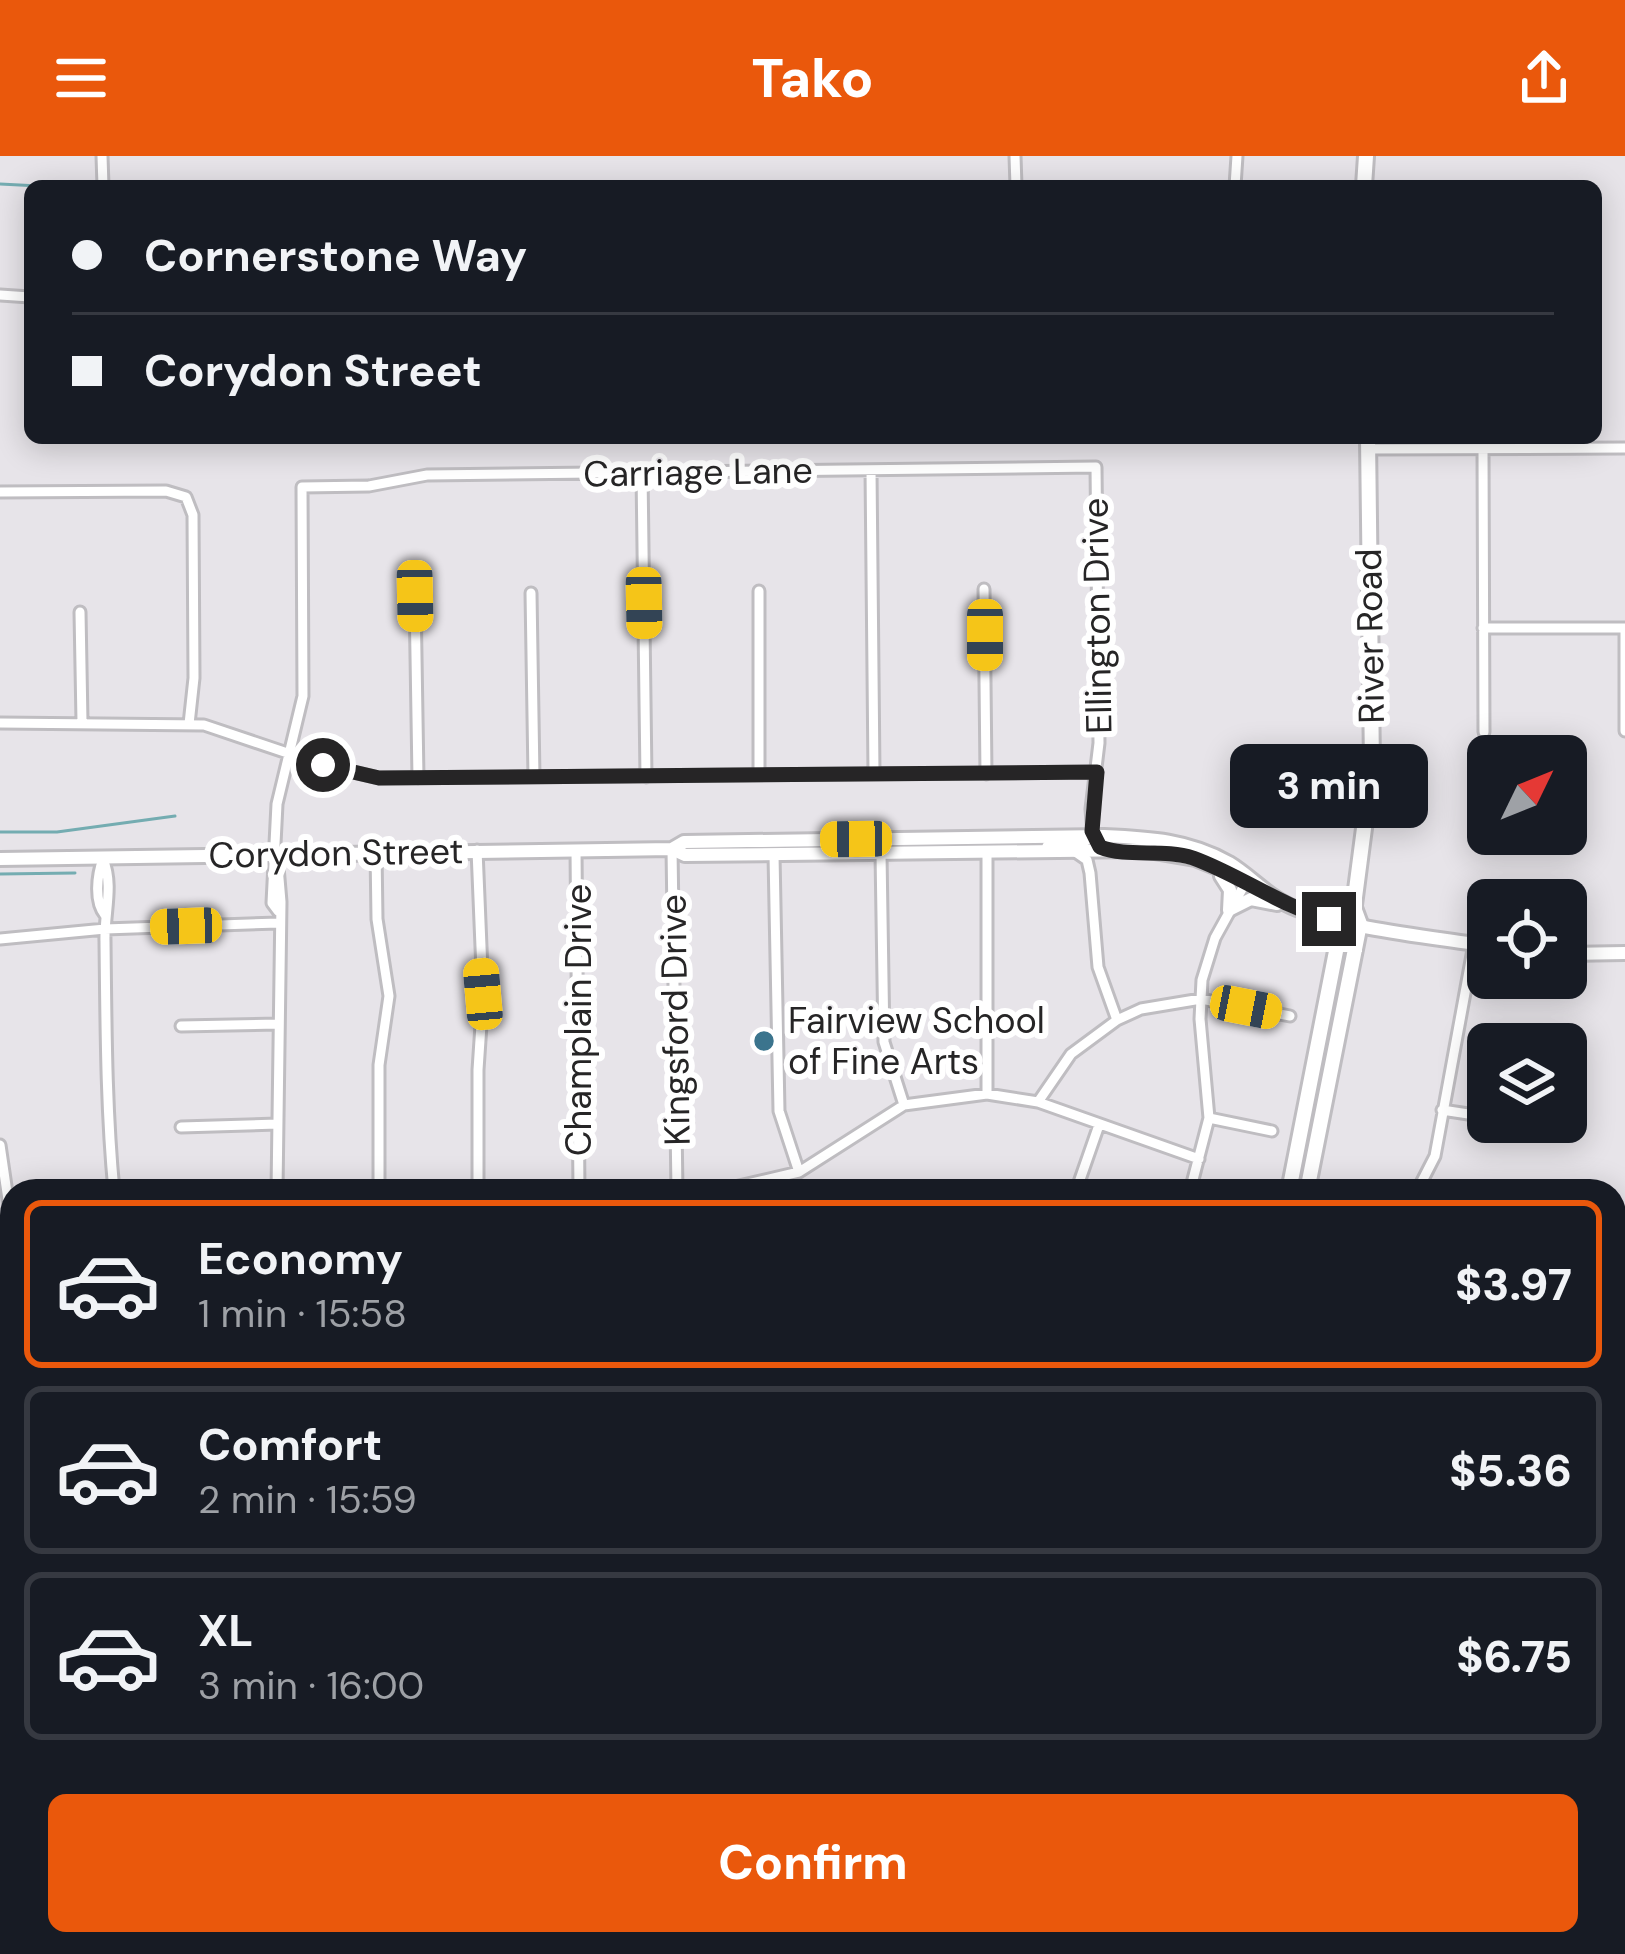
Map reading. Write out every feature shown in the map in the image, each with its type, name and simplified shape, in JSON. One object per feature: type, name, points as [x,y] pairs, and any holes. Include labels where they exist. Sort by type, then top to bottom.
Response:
[{"type":"main road","name":"River Road","points":[[1308,1179],[1360,924],[1354,905],[1372,767],[1368,444]]},
{"type":"main road","name":"Corydon Street","points":[[672,849],[684,842],[1093,836],[1177,842],[1234,866],[1247,880]]},
{"type":"main road","name":"Corydon Street","points":[[0,859],[477,850],[672,849],[686,855],[1164,851],[1247,880],[1290,907],[1467,943]]},
{"type":"main road","points":[[1195,859],[1228,884],[1229,910],[1251,899],[1290,907]]},
{"type":"main road","name":"River Road","points":[[1291,1179],[1343,921],[1354,905]]},
{"type":"main road","points":[[1587,954],[1625,953]]},
{"type":"street","points":[[1387,444],[1625,448]]},
{"type":"street","points":[[1483,449],[1484,732]]},
{"type":"street","name":"Carriage Lane","points":[[290,753],[303,696],[302,487],[369,485],[427,475],[1096,467]]},
{"type":"street","name":"Ellington Drive","points":[[1093,836],[1096,467]]},
{"type":"street","points":[[871,470],[874,773]]},
{"type":"street","points":[[642,472],[646,777]]},
{"type":"street","points":[[0,492],[166,491],[186,496],[193,515],[194,678],[189,724]]},
{"type":"street","points":[[984,589],[986,774]]},
{"type":"street","points":[[759,591],[760,775]]},
{"type":"street","points":[[531,593],[534,777]]},
{"type":"street","points":[[415,596],[418,778]]},
{"type":"street","points":[[80,612],[82,722]]},
{"type":"street","points":[[1484,628],[1624,628],[1625,731]]},
{"type":"street","points":[[0,723],[189,724],[218,728],[362,775],[418,778],[1097,772]]},
{"type":"street","points":[[277,1179],[278,917],[272,903],[277,804],[290,753]]},
{"type":"street","points":[[1093,836],[1108,850],[1099,860],[1093,882]]},
{"type":"street","name":"Corydon Street","points":[[1042,850],[1048,845],[1085,843],[1093,836]]},
{"type":"street","name":"Kingsford Drive","points":[[672,849],[677,1179]]},
{"type":"street","points":[[477,850],[483,994],[478,1179]]},
{"type":"street","name":"Champlain Drive","points":[[576,850],[579,1179]]},
{"type":"street","points":[[376,851],[376,919],[388,996],[380,1065],[380,1179]]},
{"type":"street","points":[[1073,851],[1087,860],[1093,882],[1098,967],[1117,1020]]},
{"type":"street","points":[[987,853],[987,1094]]},
{"type":"street","points":[[774,854],[778,1111],[799,1172]]},
{"type":"street","points":[[880,854],[884,1042],[904,1105]]},
{"type":"street","points":[[103,859],[99,908],[105,915],[113,1179]]},
{"type":"street","points":[[1193,1179],[1209,1118],[1201,999],[1207,961],[1247,880]]},
{"type":"street","points":[[0,939],[278,917]]},
{"type":"street","points":[[1038,1102],[1071,1054],[1117,1020],[1166,1002],[1201,999],[1290,1016]]},
{"type":"street","points":[[1423,1179],[1435,1156],[1468,999]]},
{"type":"street","points":[[181,1026],[278,1024]]},
{"type":"street","points":[[769,1179],[799,1172],[904,1105],[987,1094],[1038,1102],[1199,1160]]},
{"type":"street","points":[[1442,1110],[1467,1114]]},
{"type":"street","points":[[1209,1118],[1272,1130]]},
{"type":"street","points":[[181,1127],[277,1124]]},
{"type":"street","points":[[1080,1179],[1099,1124]]},
{"type":"street","points":[[0,1145],[5,1179]]},
{"type":"waterway","points":[[0,184],[24,185]]},
{"type":"waterway","points":[[0,832],[57,832],[175,816]]},
{"type":"waterway","points":[[0,874],[75,873]]},
{"type":"place","name":"Fairview School of Fine Arts","points":[[764,1041]]},
{"type":"route","points":[[323,765],[379,778],[1097,772],[1091,808],[1093,836],[1100,847],[1164,851],[1195,859],[1247,880],[1290,907],[1329,919]]}]
